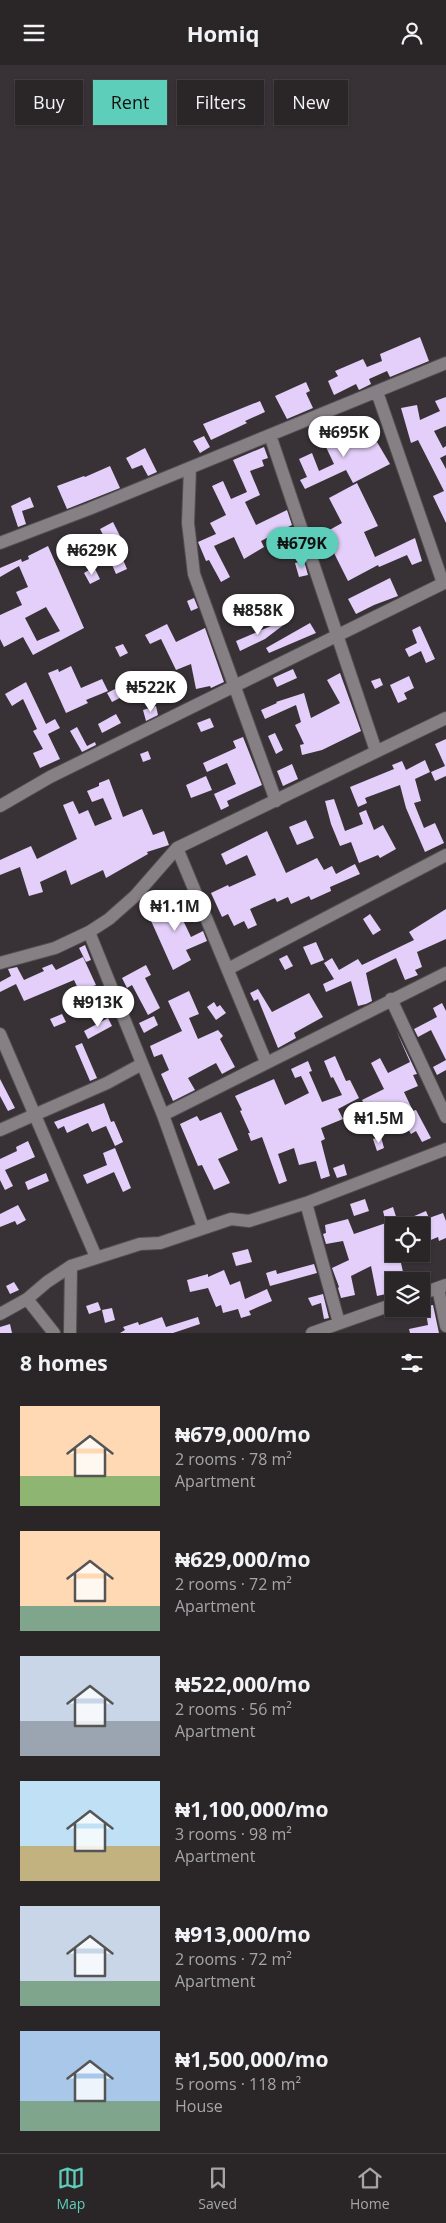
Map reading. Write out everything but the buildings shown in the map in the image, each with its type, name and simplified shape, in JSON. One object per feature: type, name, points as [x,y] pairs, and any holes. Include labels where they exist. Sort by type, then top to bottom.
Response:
[{"type":"street","points":[[0,543],[190,468],[446,363]]},
{"type":"street","points":[[0,806],[20,792],[233,685],[445,582],[378,392]]},
{"type":"street","points":[[270,435],[376,751]]},
{"type":"street","points":[[190,468],[188,523],[194,574],[276,801]]},
{"type":"street","points":[[0,963],[55,948],[89,932],[109,919],[135,896],[177,848],[446,718]]},
{"type":"street","points":[[177,848],[266,1062]]},
{"type":"street","points":[[228,969],[446,855]]},
{"type":"street","points":[[89,932],[163,1115],[203,1227]]},
{"type":"street","points":[[163,1115],[446,973]]},
{"type":"street","points":[[391,999],[446,1117]]},
{"type":"street","points":[[0,1034],[96,1257]]},
{"type":"street","points":[[0,1130],[107,1083],[142,1064]]},
{"type":"street","points":[[0,1313],[27,1299],[47,1282],[71,1266],[140,1244],[160,1243],[231,1219],[249,1221],[306,1203],[446,1149]]},
{"type":"street","points":[[306,1203],[339,1323]]},
{"type":"street","points":[[70,1333],[71,1266]]},
{"type":"street","points":[[430,1291],[442,1287],[446,1327]]},
{"type":"street","points":[[27,1299],[54,1333]]},
{"type":"street","points":[[312,1333],[385,1306]]}]
